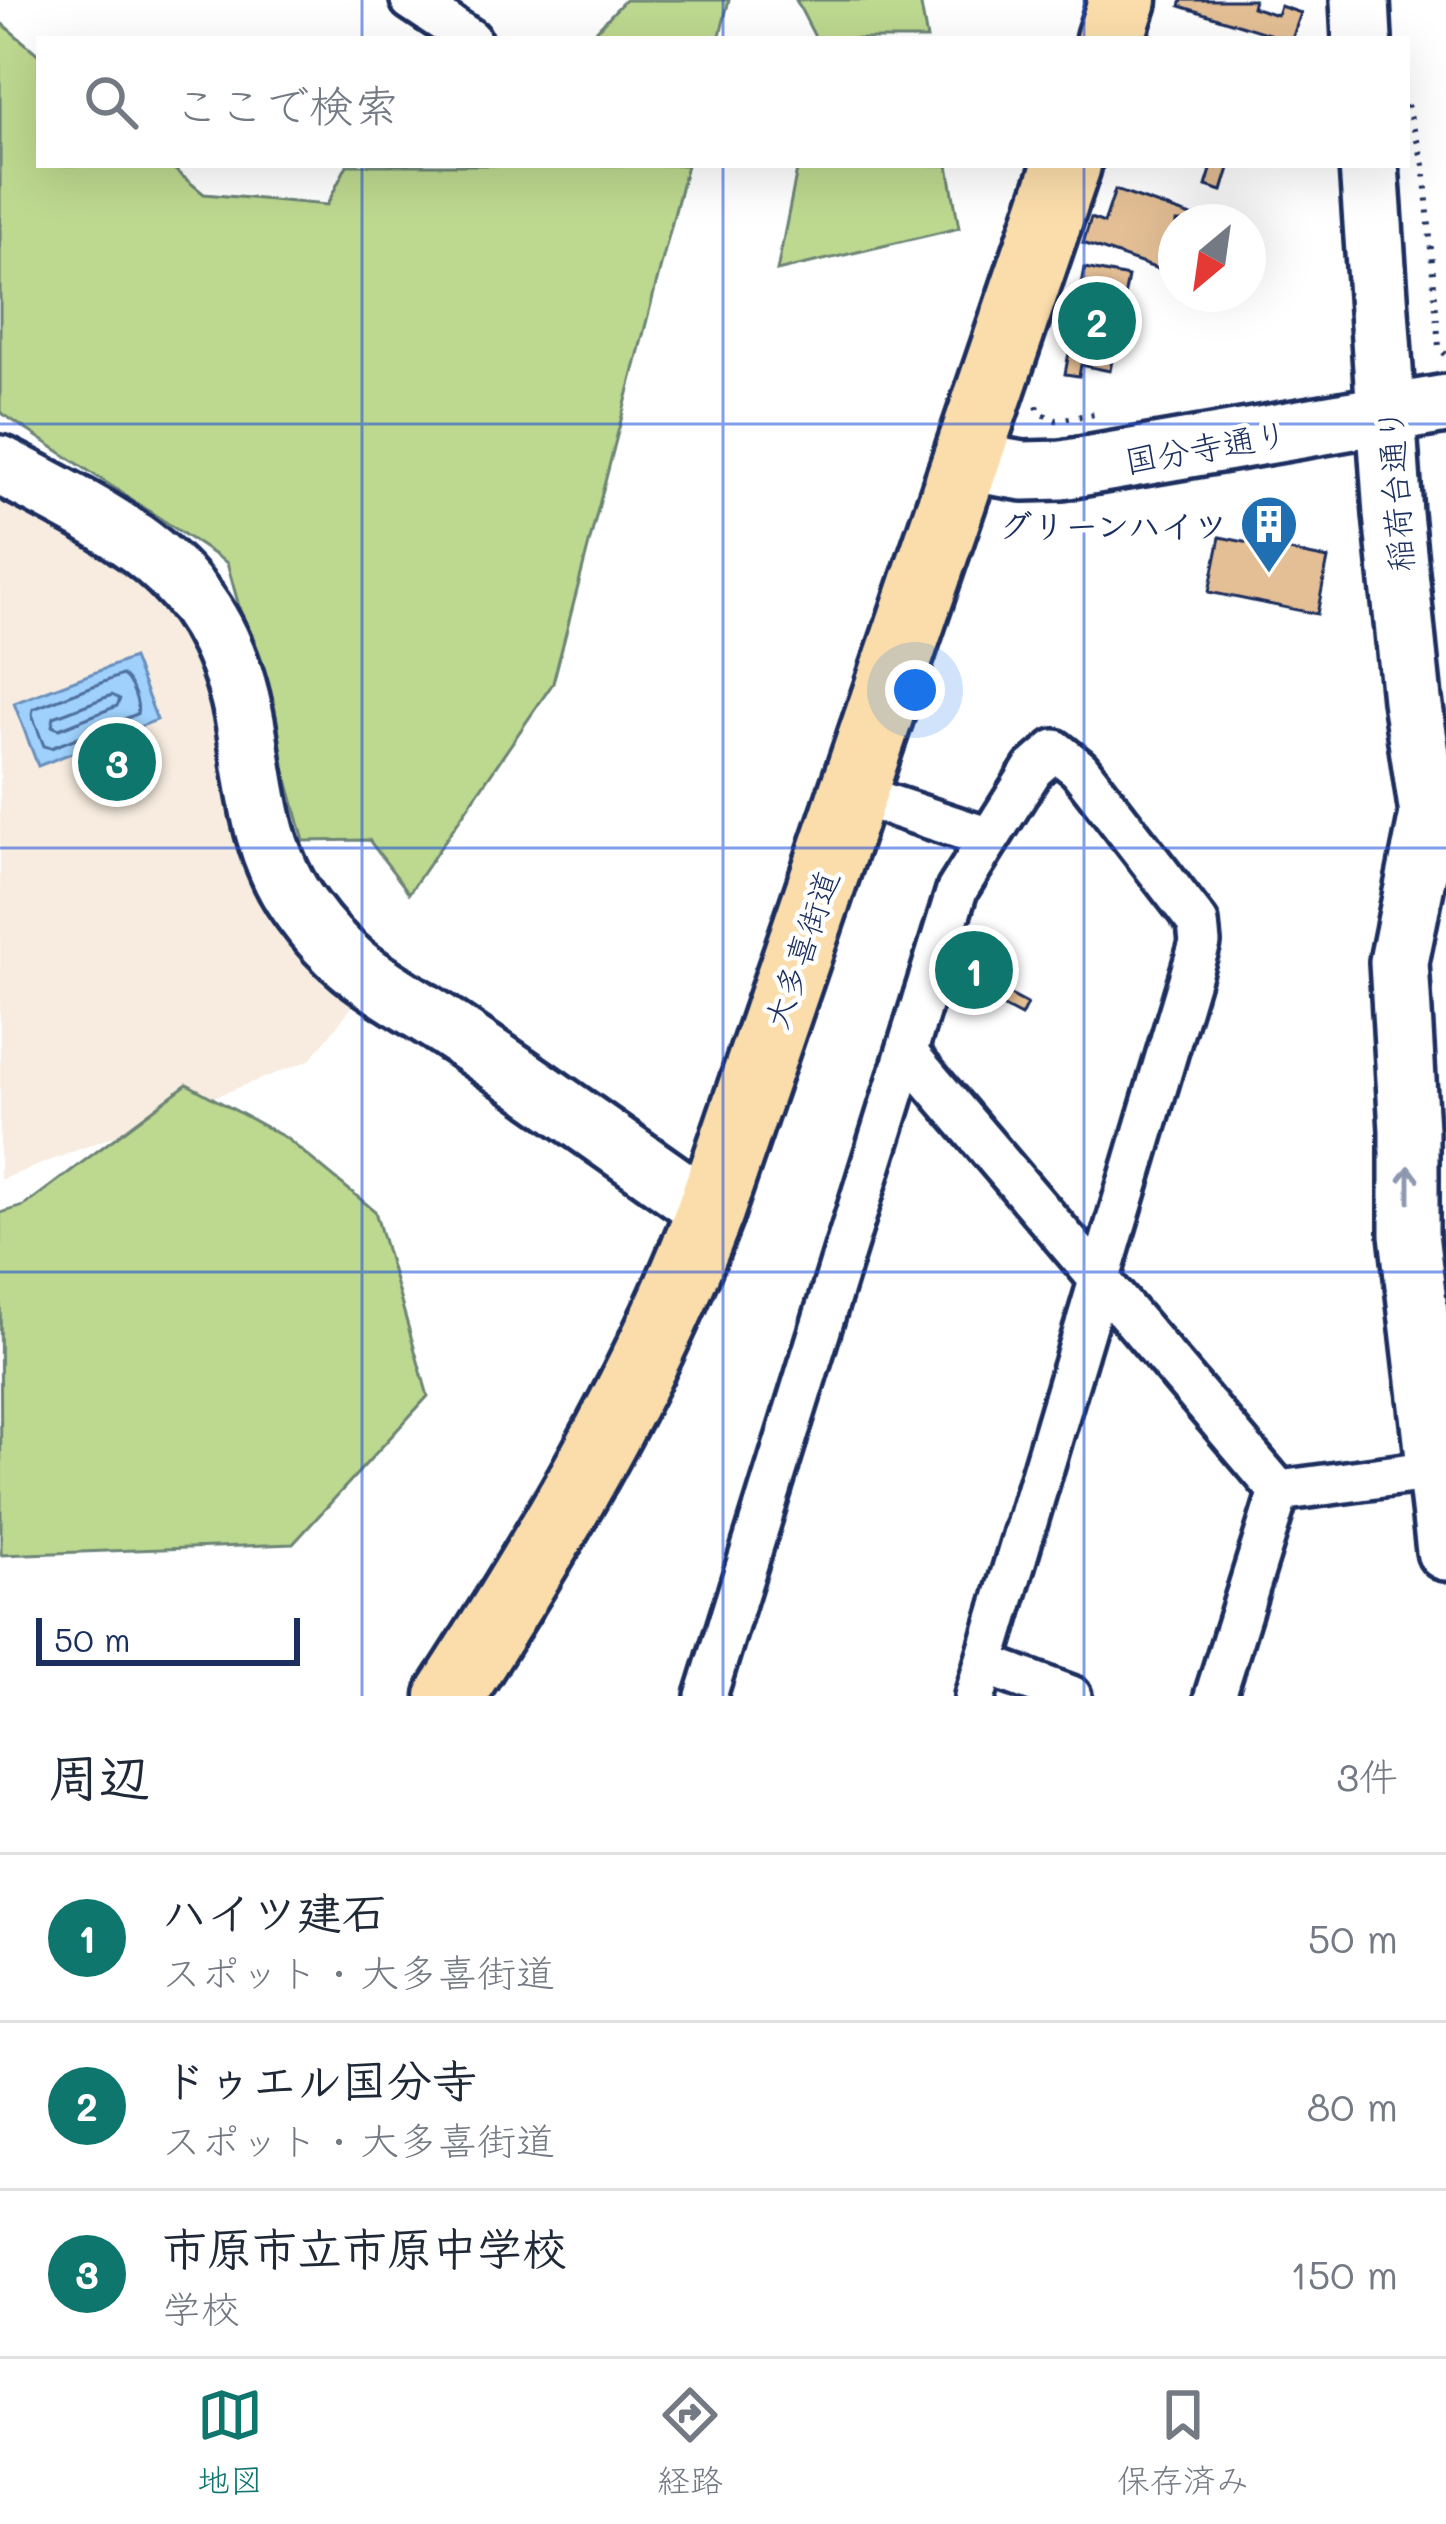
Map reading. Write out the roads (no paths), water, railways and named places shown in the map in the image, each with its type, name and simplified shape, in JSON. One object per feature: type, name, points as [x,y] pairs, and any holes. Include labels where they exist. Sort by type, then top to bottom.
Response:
[{"type":"highway","points":[[1111,36],[1123,0]]},
{"type":"highway","name":"大多喜街道","points":[[450,1696],[608,1434],[675,1302],[1065,168]]},
{"type":"street","points":[[411,0],[465,36]]},
{"type":"street","points":[[1360,0],[1362,36]]},
{"type":"street","name":"稲荷台通り","points":[[1369,168],[1393,514],[1429,703],[1438,831],[1400,962],[1409,1234],[1446,1551]]},
{"type":"street","name":"国分寺通り","points":[[964,461],[1023,471],[1062,470],[1446,404]]},
{"type":"street","points":[[0,465],[152,551],[203,608],[222,641],[236,688],[261,826],[298,906],[334,951],[371,982],[446,1026],[710,1211]]},
{"type":"street","points":[[706,1696],[957,890],[1033,769],[1054,750],[1079,770],[1198,923],[1200,943],[980,1680],[1071,1696]]},
{"type":"street","points":[[853,793],[989,838]]},
{"type":"street","points":[[908,1053],[1279,1491]]},
{"type":"street","points":[[1279,1491],[1435,1470]]},
{"type":"street","points":[[1224,1693],[1279,1491]]},
{"type":"water","points":[[133,658],[157,720],[38,766],[14,703]]},
{"type":"place","name":"ドゥエル国分寺","points":[[1097,321]]},
{"type":"place","name":"グリーンハイツ","points":[[1269,575]]},
{"type":"place","name":"市原市立市原中学校","points":[[117,762]]},
{"type":"place","name":"ハイツ建石","points":[[974,970]]}]
